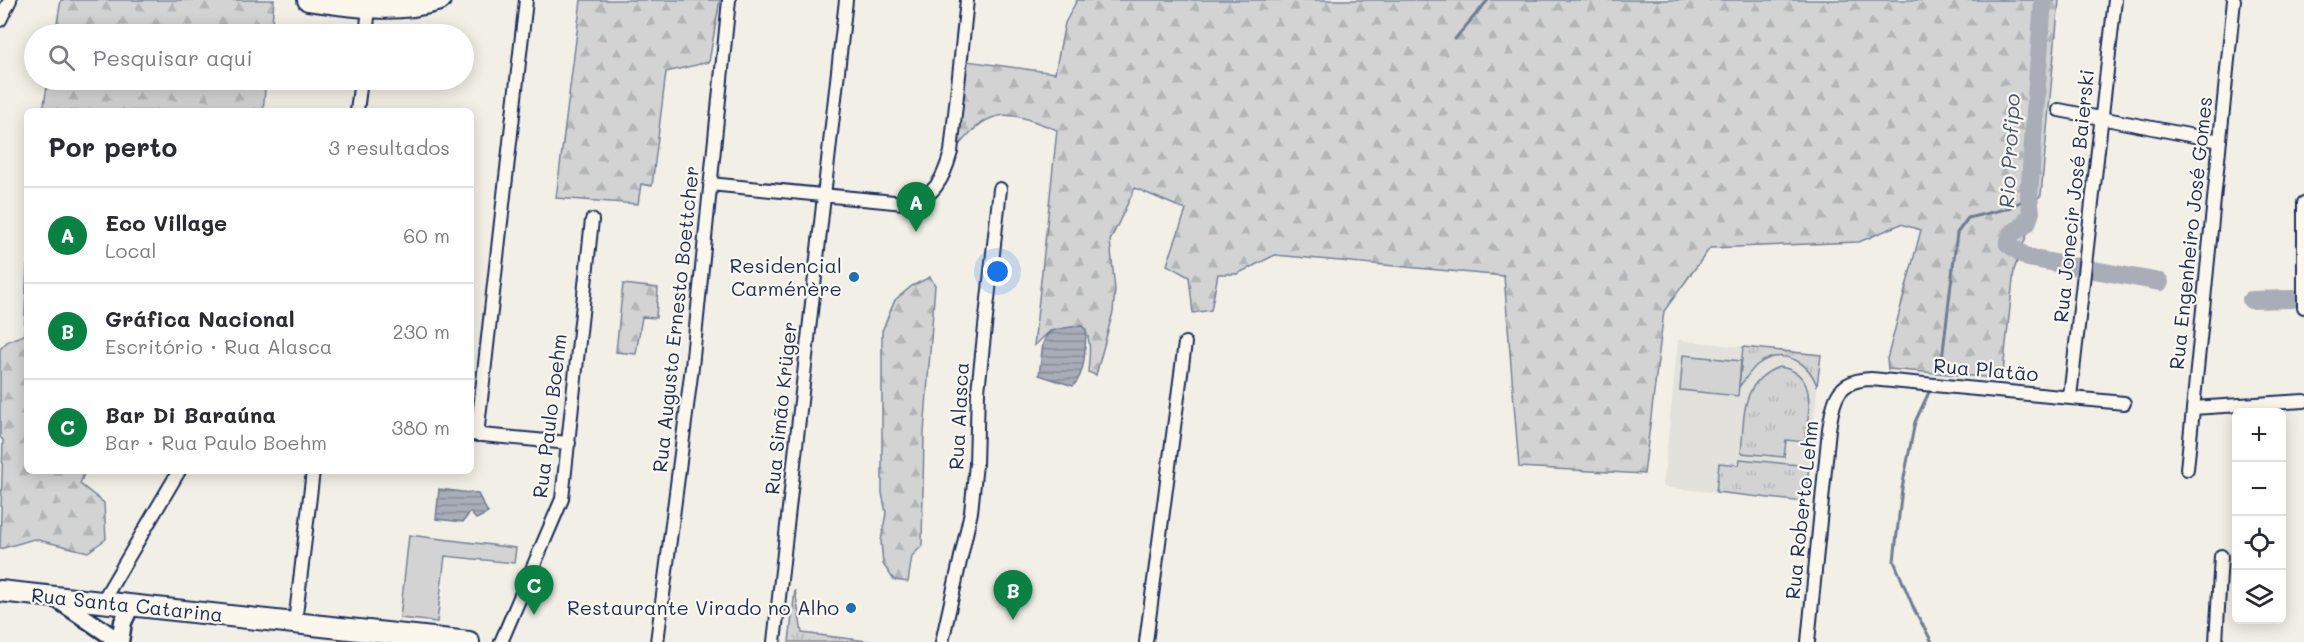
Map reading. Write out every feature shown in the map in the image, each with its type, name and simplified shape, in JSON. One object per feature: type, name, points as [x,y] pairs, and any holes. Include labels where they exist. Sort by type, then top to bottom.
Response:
[{"type":"main road","points":[[308,0],[370,4],[397,9],[440,0]]},
{"type":"main road","name":"Rua Santa Catarina","points":[[0,591],[469,642]]},
{"type":"main road","points":[[54,597],[121,642],[123,622],[131,605]]},
{"type":"street","points":[[0,20],[10,0]]},
{"type":"street","points":[[526,0],[474,434],[569,443]]},
{"type":"street","name":"Rua Augusto Ernesto Boettcher","points":[[657,642],[692,367],[729,0]]},
{"type":"street","name":"Rua Simão Krüger","points":[[774,642],[846,0]]},
{"type":"street","points":[[710,184],[904,203],[923,198],[937,186],[948,165],[953,138],[967,0]]},
{"type":"street","name":"Rua Jonecir José Baierski","points":[[2070,397],[2115,0]]},
{"type":"street","name":"Rua Engenheiro José Gomes","points":[[2187,469],[2234,0]]},
{"type":"street","points":[[367,24],[370,4]]},
{"type":"street","points":[[357,108],[360,90]]},
{"type":"street","points":[[2060,110],[2220,141]]},
{"type":"street","name":"Rua Alasca","points":[[942,642],[971,512],[976,464],[978,392],[1000,189]]},
{"type":"street","points":[[2304,203],[2304,307]]},
{"type":"street","name":"Rua Paulo Boehm","points":[[501,642],[558,511],[565,486],[592,219]]},
{"type":"street","points":[[1146,642],[1185,343]]},
{"type":"street","name":"Rua Platão","points":[[1845,385],[1860,379],[1871,379],[2124,403]]},
{"type":"street","name":"Rua Roberto Lehm","points":[[1808,642],[1829,429],[1836,397],[1845,385]]},
{"type":"street","points":[[2193,408],[2304,401]]},
{"type":"street","points":[[102,602],[177,474]]},
{"type":"street","points":[[295,623],[313,474]]},
{"type":"street","points":[[2216,642],[2221,556]]},
{"type":"shaded area","points":[[1082,326],[1086,330],[1084,360],[1080,375],[1073,386],[1039,375],[1043,343],[1046,337],[1057,329]]},
{"type":"shaded area","points":[[1678,340],[1821,355],[1805,502],[1663,487]]},
{"type":"shaded area","points":[[439,489],[478,494],[488,513],[476,519],[470,512],[463,522],[436,519]]},
{"type":"green space","points":[[61,0],[274,0],[272,24],[57,24]]},
{"type":"green space","points":[[581,0],[720,0],[709,62],[666,72],[652,186],[641,184],[638,204],[556,198]]},
{"type":"green space","points":[[1077,0],[2059,0],[2041,195],[2022,216],[2027,234],[2014,270],[2003,372],[1995,378],[1888,369],[1887,359],[1921,230],[1901,224],[1859,242],[1710,248],[1664,311],[1644,474],[1519,467],[1504,276],[1275,255],[1237,274],[1218,274],[1211,310],[1193,313],[1189,277],[1167,265],[1186,210],[1135,188],[1110,241],[1115,290],[1113,312],[1096,375],[1088,372],[1089,342],[1082,326],[1050,331],[1034,346],[1057,130],[1028,119],[1004,115],[983,123],[959,145],[967,61],[1055,73],[1065,23]]},
{"type":"green space","points":[[46,90],[265,90],[263,108],[43,108]]},
{"type":"green space","points":[[930,277],[935,285],[924,433],[922,546],[912,556],[908,582],[894,580],[883,564],[881,541],[886,513],[882,493],[882,331],[895,300],[912,286]]},
{"type":"green space","points":[[623,284],[658,288],[656,318],[642,317],[636,354],[616,352]]},
{"type":"green space","points":[[24,335],[24,474],[84,474],[80,484],[104,503],[106,539],[88,552],[34,539],[0,549],[3,440],[0,437],[0,349],[8,341]]},
{"type":"green space","points":[[1743,347],[1821,355],[1817,386],[1813,377],[1800,363],[1793,359],[1775,357],[1757,365],[1739,387]]},
{"type":"green space","points":[[1683,355],[1741,361],[1738,396],[1680,390]]},
{"type":"green space","points":[[1779,367],[1801,377],[1806,386],[1809,407],[1805,442],[1786,440],[1784,457],[1741,453],[1744,414],[1750,391],[1766,374]]},
{"type":"green space","points":[[1740,459],[1809,466],[1805,502],[1716,492],[1719,463],[1739,465]]},
{"type":"green space","points":[[409,535],[516,548],[514,563],[445,556],[437,622],[400,618]]},
{"type":"green space","points":[[795,590],[802,633],[876,642],[789,642]]},
{"type":"waterway","points":[[1455,39],[1488,0]]},
{"type":"waterway","name":"Rio Profipo","points":[[2043,0],[2029,197],[2031,212],[2027,224],[2012,233],[2008,244],[2028,258],[2160,282]]},
{"type":"waterway","points":[[1942,360],[1957,233],[1968,218],[2009,208],[2029,197]]},
{"type":"waterway","name":"Rio Profipo","points":[[2251,300],[2293,299]]},
{"type":"waterway","points":[[1930,390],[1915,422],[1902,488],[1894,561],[1914,609],[1932,642]]},
{"type":"place","name":"Eco Village","points":[[916,232]]},
{"type":"place","name":"Residencial Carménère","points":[[854,277]]},
{"type":"place","name":"Restaurante Virado no Alho","points":[[851,608]]},
{"type":"place","name":"Bar Di Baraúna","points":[[534,615]]},
{"type":"place","name":"Gráfica Nacional","points":[[1013,620]]}]
